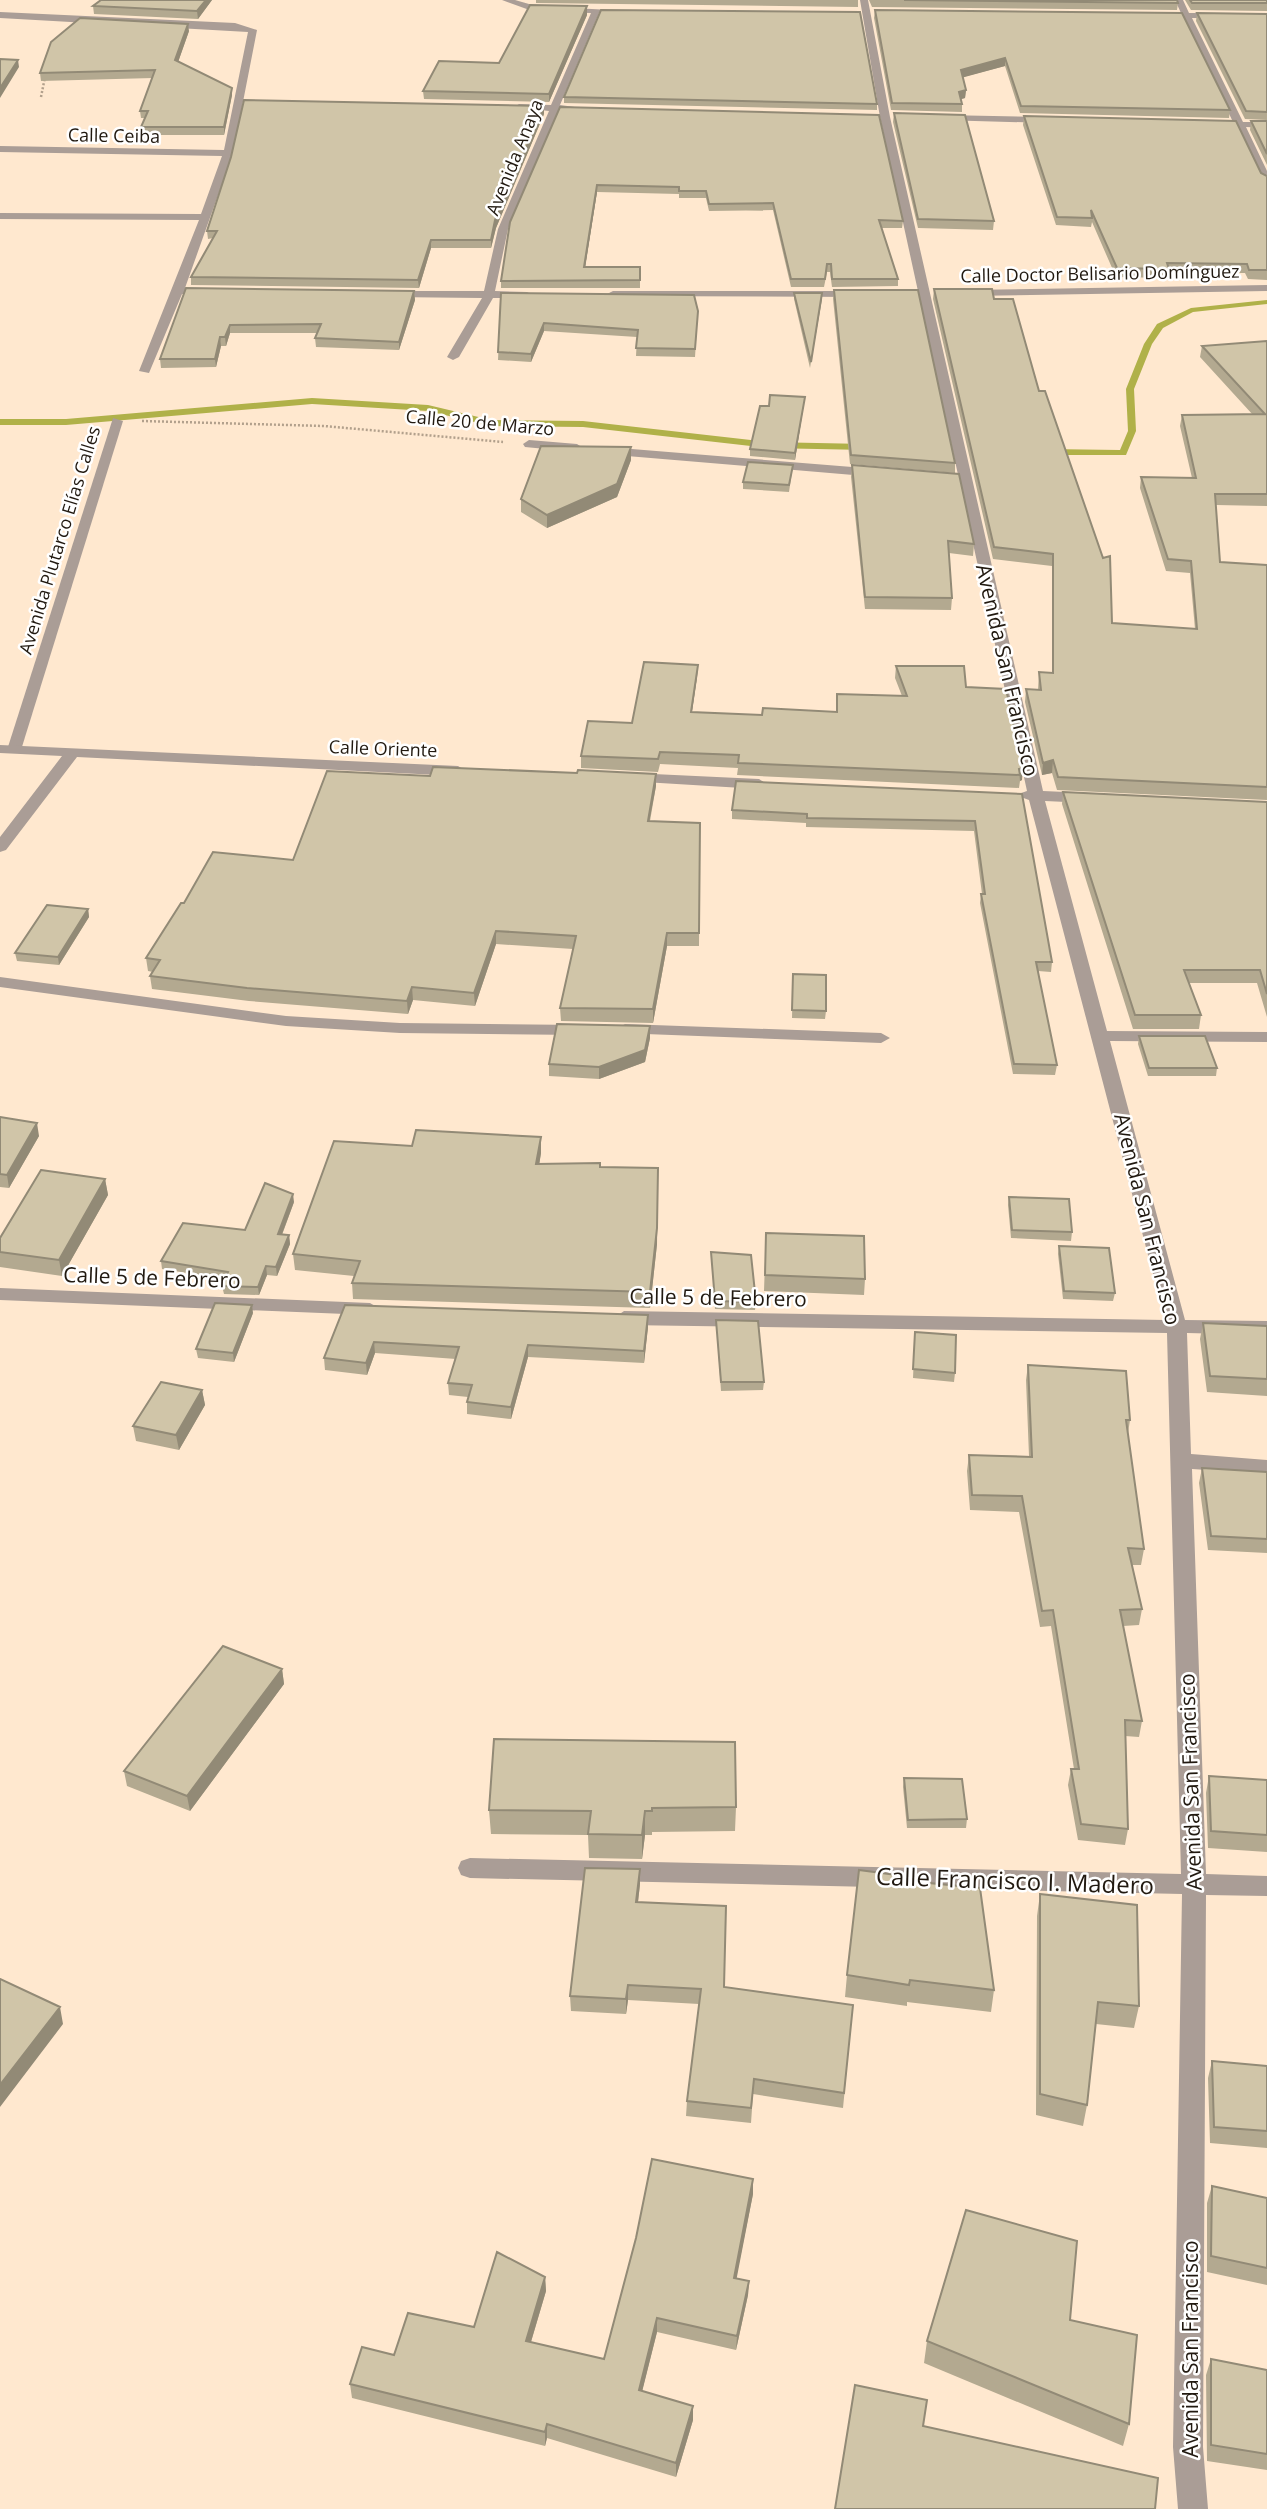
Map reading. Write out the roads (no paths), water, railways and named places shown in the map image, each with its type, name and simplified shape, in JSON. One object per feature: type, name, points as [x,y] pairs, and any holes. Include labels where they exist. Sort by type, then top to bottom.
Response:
[{"type":"street","name":"Avenida San Francisco","points":[[864,0],[885,117],[958,442],[960,475],[1036,796],[1177,1328],[1194,1886],[1188,2433],[1193,2509]]},
{"type":"street","points":[[1179,0],[1267,181]]},
{"type":"street","points":[[512,1],[525,8],[636,11]]},
{"type":"street","name":"Avenida Anaya","points":[[453,357],[489,295],[503,229],[596,10]]},
{"type":"street","points":[[853,14],[880,14]]},
{"type":"street","points":[[0,15],[235,26],[253,30],[228,153],[178,291],[145,371]]},
{"type":"street","points":[[1144,15],[1267,16]]},
{"type":"street","points":[[239,101],[253,102]]},
{"type":"street","points":[[512,107],[594,109]]},
{"type":"street","points":[[871,116],[898,117]]},
{"type":"street","points":[[926,117],[1062,120]]},
{"type":"street","points":[[1198,123],[1267,125]]},
{"type":"street","name":"Calle Ceiba","points":[[0,149],[228,153]]},
{"type":"street","points":[[0,216],[204,217]]},
{"type":"street","name":"Calle Doctor Belisario Domínguez","points":[[952,293],[1267,288]]},
{"type":"street","points":[[178,291],[220,292]]},
{"type":"street","points":[[370,294],[544,295]]},
{"type":"street","points":[[598,294],[870,294]]},
{"type":"street","name":"Calle Doctor Belisario Domínguez","points":[[911,294],[938,294]]},
{"type":"street","name":"Avenida Plutarco Elías Calles","points":[[7,750],[117,421]]},
{"type":"street","name":"Calle 20 de Marzo","points":[[529,444],[897,475]]},
{"type":"street","name":"Calle Oriente","points":[[7,750],[477,772]]},
{"type":"street","points":[[3,840],[72,754]]},
{"type":"street","points":[[616,778],[770,784]]},
{"type":"street","points":[[1008,795],[1104,799]]},
{"type":"street","points":[[0,982],[286,1021],[400,1028],[616,1029],[881,1038]]},
{"type":"street","points":[[1100,1036],[1267,1037]]},
{"type":"street","name":"Calle 5 de Febrero","points":[[0,1294],[386,1310]]},
{"type":"street","name":"Calle 5 de Febrero","points":[[607,1317],[1267,1328]]},
{"type":"street","points":[[1179,1461],[1267,1468]]},
{"type":"street","name":"Calle Francisco I. Madero","points":[[470,1868],[1267,1886]]},
{"type":"waterway","points":[[1047,452],[1123,453],[1132,431],[1130,389],[1148,344],[1160,326],[1191,310],[1267,302]]},
{"type":"waterway","points":[[0,422],[66,422],[312,401],[428,408],[491,423],[583,424],[768,445],[866,447]]}]
